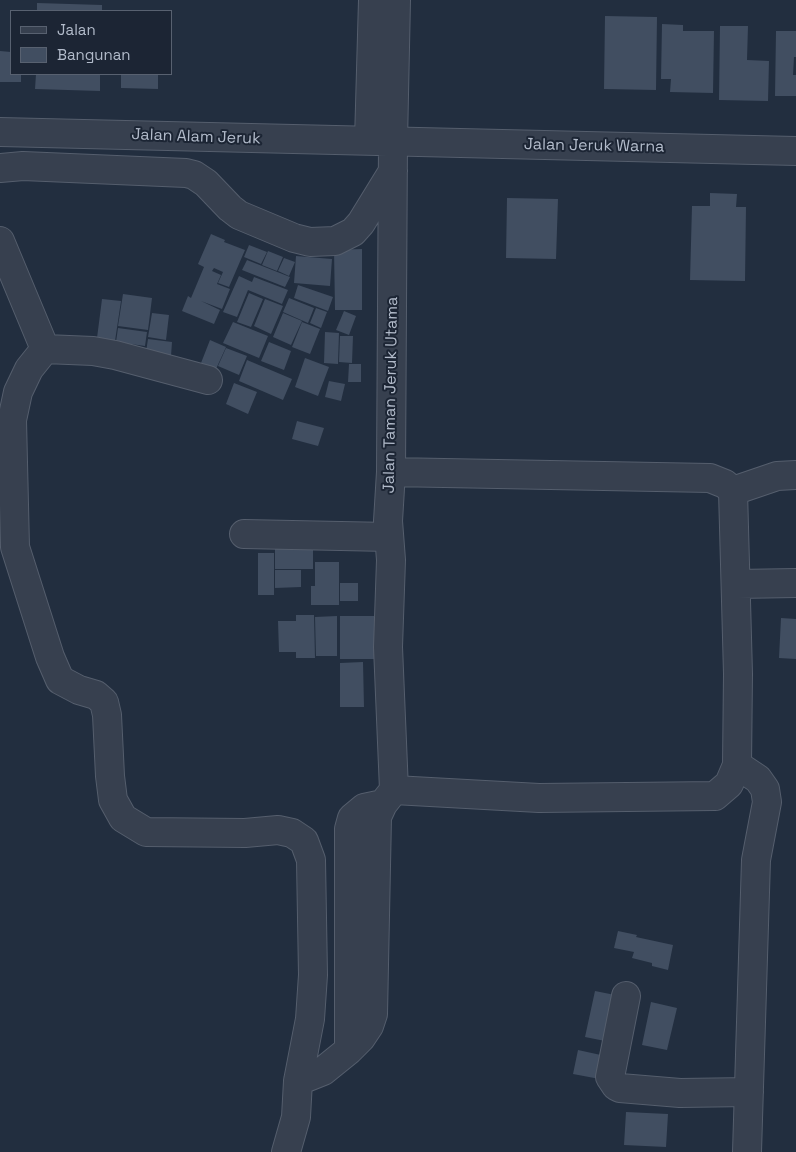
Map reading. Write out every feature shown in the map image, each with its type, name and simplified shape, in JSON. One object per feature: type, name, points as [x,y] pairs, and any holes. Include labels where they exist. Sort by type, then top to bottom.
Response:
[{"type":"street","name":"Jalan Taman Jeruk Utama","points":[[373,0],[381,142],[393,172],[391,472],[388,521],[391,560],[388,647],[389,797]]},
{"type":"street","name":"Jalan Taman Jeruk Utama","points":[[381,142],[396,0]]},
{"type":"street","name":"Jalan Alam Jeruk","points":[[0,132],[381,142]]},
{"type":"street","name":"Jalan Jeruk Warna","points":[[381,142],[796,151]]},
{"type":"street","points":[[0,168],[23,166],[186,173],[194,175],[206,183],[239,215],[294,238],[310,242],[335,241],[353,232],[361,223],[393,172]]},
{"type":"street","points":[[0,241],[45,349]]},
{"type":"street","points":[[45,349],[93,351],[115,355],[208,380]]},
{"type":"street","points":[[45,349],[29,369],[18,392],[12,420],[15,547],[50,657],[60,680],[96,696],[104,702],[107,715],[113,800],[124,818],[146,832],[245,833],[278,830],[292,833],[304,842],[311,860],[313,974],[310,1019],[298,1081],[296,1117],[286,1152]]},
{"type":"street","points":[[298,1081],[323,1071],[349,1050],[349,830],[352,818],[364,808],[389,797],[715,796],[729,784],[737,765],[737,584],[733,491],[725,484],[710,478],[391,472]]},
{"type":"street","points":[[733,491],[776,476],[796,475]]},
{"type":"street","points":[[244,534],[389,537]]},
{"type":"street","points":[[737,584],[796,583]]},
{"type":"street","points":[[737,765],[758,779],[766,789],[767,802],[756,860],[747,1152]]},
{"type":"street","points":[[626,996],[610,1077],[616,1086],[620,1088],[680,1093],[749,1092]]},
{"type":"building","points":[[37,3],[102,5],[102,10],[37,10]]},
{"type":"building","points":[[605,16],[657,17],[656,90],[604,89]]},
{"type":"building","points":[[662,24],[683,25],[683,31],[714,31],[713,93],[670,92],[671,79],[661,79]]},
{"type":"building","points":[[720,26],[748,26],[747,60],[769,61],[768,101],[719,100]]},
{"type":"building","points":[[776,31],[796,31],[796,57],[794,57],[793,75],[796,75],[796,96],[775,96]]},
{"type":"building","points":[[0,51],[10,52],[10,75],[21,75],[21,82],[0,82]]},
{"type":"building","points":[[36,75],[100,75],[100,91],[35,89]]},
{"type":"building","points":[[121,75],[158,75],[158,89],[121,88]]},
{"type":"building","points":[[710,193],[737,194],[736,207],[746,207],[745,281],[690,280],[692,206],[710,206]]},
{"type":"building","points":[[507,198],[558,199],[556,259],[506,258]]},
{"type":"building","points":[[211,234],[225,240],[224,242],[245,250],[229,287],[218,283],[223,272],[214,268],[212,271],[221,275],[217,284],[230,289],[222,309],[201,301],[220,310],[214,324],[182,311],[188,296],[191,298],[204,267],[198,264]]},
{"type":"building","points":[[249,245],[267,252],[261,264],[244,257]]},
{"type":"building","points":[[362,249],[362,310],[335,310],[334,250]]},
{"type":"building","points":[[268,251],[283,257],[277,271],[262,265]]},
{"type":"building","points":[[296,256],[332,259],[330,286],[294,283]]},
{"type":"building","points":[[284,258],[295,262],[289,276],[278,271]]},
{"type":"building","points":[[247,260],[290,277],[285,287],[242,270]]},
{"type":"building","points":[[239,276],[252,282],[254,277],[288,290],[282,304],[248,290],[237,317],[223,312]]},
{"type":"building","points":[[298,285],[333,297],[328,311],[294,298]]},
{"type":"building","points":[[249,293],[263,299],[251,327],[237,322]]},
{"type":"building","points":[[123,294],[152,298],[148,330],[118,326]]},
{"type":"building","points":[[289,298],[314,308],[308,323],[283,312]]},
{"type":"building","points":[[102,299],[121,301],[115,341],[97,338]]},
{"type":"building","points":[[265,299],[283,306],[271,334],[254,326]]},
{"type":"building","points":[[316,308],[327,312],[321,328],[310,323]]},
{"type":"building","points":[[344,311],[356,316],[349,335],[336,330]]},
{"type":"building","points":[[152,313],[169,315],[166,340],[148,337]]},
{"type":"building","points":[[283,313],[302,321],[291,345],[273,337]]},
{"type":"building","points":[[233,322],[268,336],[259,358],[223,343]]},
{"type":"building","points":[[302,322],[320,329],[310,354],[292,347]]},
{"type":"building","points":[[118,328],[147,332],[145,346],[116,342]]},
{"type":"building","points":[[325,332],[339,333],[338,364],[324,363]]},
{"type":"building","points":[[340,336],[353,336],[352,363],[339,362]]},
{"type":"building","points":[[148,339],[172,342],[171,356],[146,352]]},
{"type":"building","points":[[210,340],[226,347],[216,369],[201,363]]},
{"type":"building","points":[[269,342],[291,351],[284,370],[261,361]]},
{"type":"building","points":[[226,348],[247,356],[239,375],[218,366]]},
{"type":"building","points":[[305,358],[329,367],[318,396],[295,387]]},
{"type":"building","points":[[247,360],[292,379],[283,400],[239,381]]},
{"type":"building","points":[[349,364],[361,364],[361,382],[348,382]]},
{"type":"building","points":[[329,381],[345,384],[341,401],[325,397]]},
{"type":"building","points":[[234,383],[257,392],[248,414],[226,404]]},
{"type":"building","points":[[297,421],[324,428],[318,446],[292,439]]},
{"type":"building","points":[[275,538],[313,538],[313,569],[275,569]]},
{"type":"building","points":[[258,553],[274,553],[274,595],[258,595]]},
{"type":"building","points":[[315,562],[339,562],[339,605],[311,605],[311,586],[315,586]]},
{"type":"building","points":[[275,570],[301,570],[301,587],[275,588]]},
{"type":"building","points":[[340,583],[358,583],[358,601],[340,601]]},
{"type":"building","points":[[296,615],[314,615],[315,658],[296,658],[296,652],[279,652],[278,621],[296,621]]},
{"type":"building","points":[[337,616],[337,656],[316,656],[315,617]]},
{"type":"building","points":[[340,616],[374,616],[374,659],[340,659]]},
{"type":"building","points":[[781,618],[796,619],[796,659],[779,658]]},
{"type":"building","points":[[363,662],[364,707],[340,707],[340,663]]},
{"type":"building","points":[[618,931],[673,945],[668,970],[652,966],[652,963],[632,958],[634,952],[614,948]]},
{"type":"building","points":[[595,991],[620,996],[610,1042],[585,1037]]},
{"type":"building","points":[[651,1002],[677,1008],[667,1050],[642,1045]]},
{"type":"building","points":[[578,1050],[610,1057],[605,1080],[573,1074]]},
{"type":"building","points":[[626,1112],[668,1114],[666,1147],[624,1145]]}]
